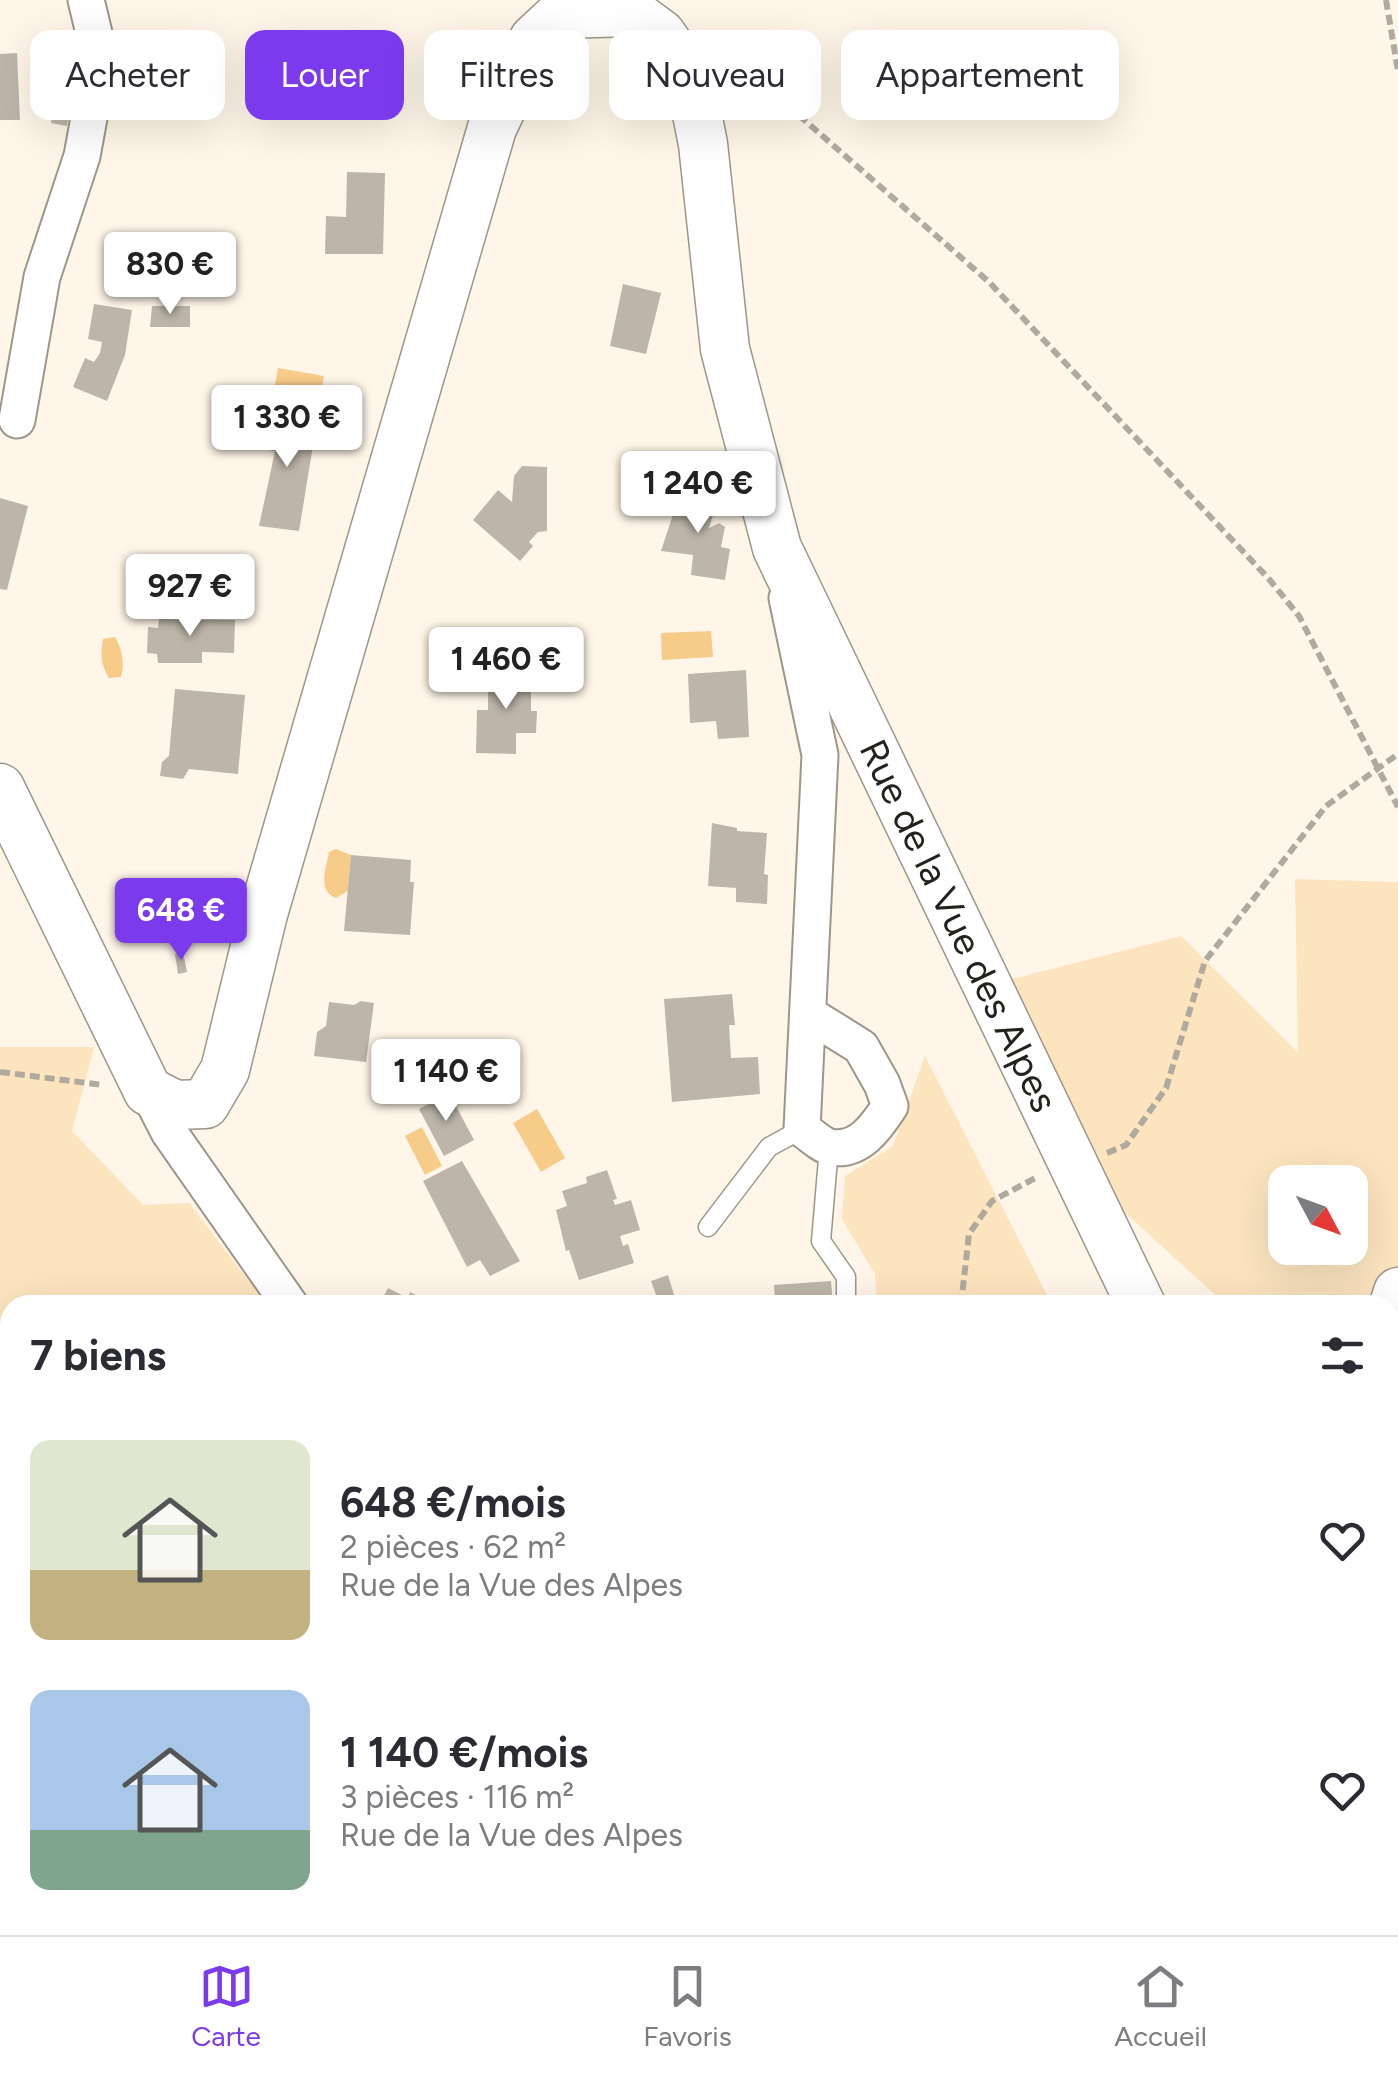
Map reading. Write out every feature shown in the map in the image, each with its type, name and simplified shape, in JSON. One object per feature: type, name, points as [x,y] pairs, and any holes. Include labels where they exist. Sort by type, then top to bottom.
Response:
[{"type":"street","points":[[17,420],[42,276],[82,156],[100,58],[86,0]]},
{"type":"street","name":"Rue de la Vue des Alpes","points":[[148,1091],[175,1105],[205,1104],[225,1070],[263,914],[492,128],[534,40],[561,7],[632,12],[662,34],[689,74],[703,144],[725,349],[777,548],[820,755],[808,1014],[815,1138]]},
{"type":"street","name":"Rue de la Vue des Alpes","points":[[777,548],[1136,1295]]},
{"type":"street","points":[[0,788],[169,1132],[283,1295]]},
{"type":"street","points":[[808,1014],[862,1047],[890,1106],[876,1127],[854,1145],[815,1138]]},
{"type":"lane","points":[[708,1226],[769,1147],[815,1138],[821,1240],[846,1277],[846,1295]]},
{"type":"path","points":[[1386,0],[1398,71]]},
{"type":"path","points":[[805,120],[989,282],[1269,578],[1300,616],[1398,807]]},
{"type":"path","points":[[961,1295],[969,1234],[992,1201],[1038,1176],[1126,1145],[1166,1088],[1205,961],[1326,806],[1398,754]]},
{"type":"path","points":[[0,1072],[148,1091]]},
{"type":"shaded area","points":[[278,368],[324,376],[321,397],[274,390]]},
{"type":"shaded area","points":[[711,631],[713,657],[662,660],[661,633]]},
{"type":"shaded area","points":[[115,637],[122,656],[122,672],[121,677],[109,678],[101,655],[102,644],[103,639]]},
{"type":"shaded area","points":[[336,849],[351,855],[348,891],[336,898],[326,890],[324,879],[329,852]]},
{"type":"shaded area","points":[[1295,879],[1398,882],[1396,1295],[1215,1295],[1074,1166],[989,985],[1181,936],[1298,1053]]},
{"type":"shaded area","points":[[0,1047],[94,1047],[72,1131],[143,1205],[189,1203],[259,1295],[0,1295]]},
{"type":"shaded area","points":[[925,1056],[1047,1295],[876,1295],[875,1274],[842,1219],[845,1176],[893,1146]]},
{"type":"shaded area","points":[[537,1109],[565,1158],[541,1172],[513,1123]]},
{"type":"shaded area","points":[[422,1127],[442,1166],[425,1175],[405,1136]]},
{"type":"building","points":[[17,53],[20,120],[0,120],[0,54]]},
{"type":"building","points":[[51,120],[68,120],[67,126]]},
{"type":"building","points":[[347,172],[385,173],[383,254],[325,254],[326,216],[346,217]]},
{"type":"building","points":[[623,284],[661,293],[646,354],[610,346]]},
{"type":"building","points":[[94,304],[132,310],[125,355],[107,401],[73,387],[85,358],[94,362],[100,353],[102,342],[88,339]]},
{"type":"building","points":[[152,306],[190,306],[190,327],[150,327]]},
{"type":"building","points":[[268,413],[317,421],[299,531],[259,526],[275,451],[261,449]]},
{"type":"building","points":[[522,466],[547,467],[547,531],[538,532],[529,542],[533,546],[520,561],[473,520],[498,490],[512,502],[514,476]]},
{"type":"building","points":[[681,490],[717,502],[709,528],[719,523],[725,527],[721,547],[730,549],[725,580],[691,575],[693,555],[661,551]]},
{"type":"building","points":[[0,498],[28,506],[7,590],[0,589]]},
{"type":"building","points":[[159,619],[235,620],[234,653],[202,652],[202,663],[158,663],[157,654],[147,653],[148,627],[158,628]]},
{"type":"building","points":[[488,669],[531,670],[531,711],[537,711],[536,733],[516,733],[516,754],[476,753],[477,710],[488,710]]},
{"type":"building","points":[[746,670],[749,737],[718,739],[716,721],[690,723],[688,674]]},
{"type":"building","points":[[175,689],[245,695],[238,774],[189,769],[183,779],[160,776],[162,762],[169,756]]},
{"type":"building","points":[[712,823],[737,831],[767,833],[767,904],[736,902],[736,888],[708,886]]},
{"type":"building","points":[[351,855],[411,860],[410,882],[414,882],[410,935],[344,931]]},
{"type":"building","points":[[206,894],[209,929],[183,925],[182,902]]},
{"type":"building","points":[[183,952],[187,972],[178,974],[175,954]]},
{"type":"building","points":[[732,994],[735,1025],[729,1025],[731,1058],[758,1057],[760,1094],[672,1102],[664,999]]},
{"type":"building","points":[[361,1001],[374,1003],[366,1062],[314,1056],[317,1032],[326,1026],[329,1002],[354,1005]]},
{"type":"building","points":[[428,1083],[430,1097],[419,1098],[418,1085]]},
{"type":"building","points":[[449,1093],[474,1140],[444,1156],[419,1109]]},
{"type":"building","points":[[462,1161],[520,1261],[490,1276],[480,1260],[467,1267],[423,1181]]},
{"type":"building","points":[[607,1170],[617,1199],[613,1200],[615,1205],[631,1200],[640,1230],[620,1236],[623,1246],[628,1244],[634,1263],[579,1280],[569,1250],[566,1251],[556,1210],[567,1206],[562,1191],[587,1183],[586,1177]]},
{"type":"building","points":[[668,1275],[674,1295],[656,1295],[651,1281]]},
{"type":"building","points":[[831,1281],[832,1295],[774,1295],[774,1285]]}]
